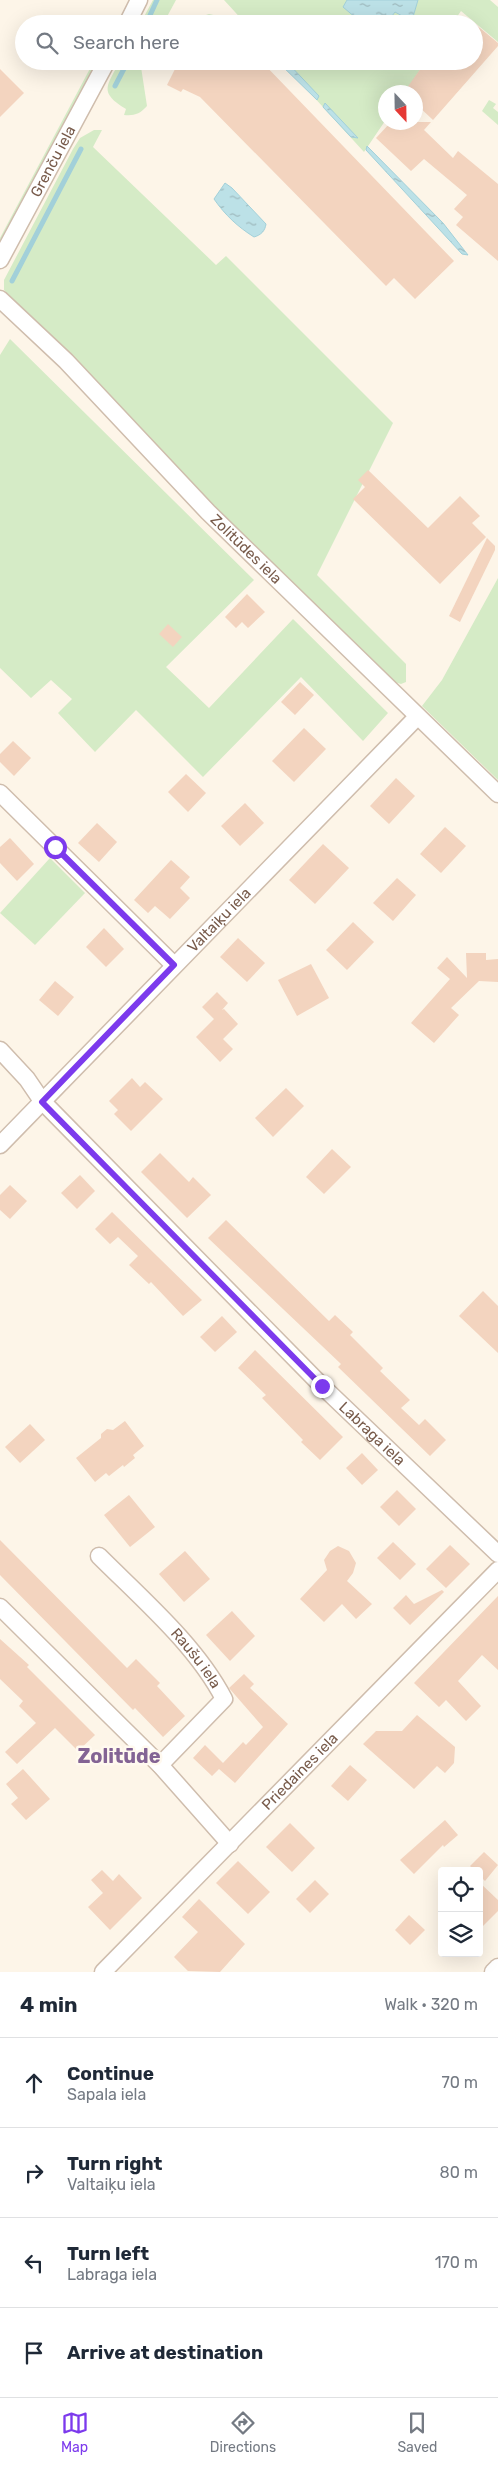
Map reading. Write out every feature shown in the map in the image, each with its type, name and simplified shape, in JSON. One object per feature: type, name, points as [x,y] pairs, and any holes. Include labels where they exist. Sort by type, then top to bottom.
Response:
[{"type":"street","points":[[132,15],[139,0]]},
{"type":"street","name":"Grenču iela","points":[[0,260],[101,70]]},
{"type":"street","name":"Zolitūdes iela","points":[[3,309],[66,362],[208,512],[498,794]]},
{"type":"street","name":"Valtaiķu iela","points":[[0,1145],[418,716]]},
{"type":"street","points":[[0,793],[174,965]]},
{"type":"street","name":"Labraga iela","points":[[0,1050],[27,1079],[42,1102],[322,1386],[498,1554]]},
{"type":"street","name":"Raušu iela","points":[[99,1556],[162,1619],[213,1678],[224,1699],[160,1765]]},
{"type":"street","name":"Priedaines iela","points":[[103,1972],[498,1570]]},
{"type":"street","points":[[0,1607],[160,1765],[230,1844]]},
{"type":"street","points":[[493,1972],[498,1967]]},
{"type":"green space","points":[[153,0],[176,0],[168,15],[145,15]]},
{"type":"green space","points":[[224,0],[490,0],[498,7],[498,42],[483,29],[483,15],[466,15],[461,11],[458,15],[238,15]]},
{"type":"green space","points":[[89,70],[94,70],[0,247],[0,238]]},
{"type":"green space","points":[[116,70],[141,70],[147,106],[134,115],[124,115],[126,109],[111,98],[108,93],[109,83]]},
{"type":"green space","points":[[289,70],[420,70],[410,85],[378,85],[379,130],[364,152]]},
{"type":"green space","points":[[489,100],[496,104],[493,108],[498,112],[498,125],[482,111]]},
{"type":"green space","points":[[94,130],[102,130],[93,147],[216,265],[226,256],[393,423],[317,575],[406,664],[406,682],[401,684],[391,681],[255,550],[4,290],[4,280],[73,149],[80,138]]},
{"type":"green space","points":[[10,339],[254,580],[166,667],[209,708],[293,619],[388,713],[363,741],[301,677],[203,777],[136,710],[95,752],[58,713],[72,699],[51,680],[31,698],[0,668],[0,355]]},
{"type":"green space","points":[[498,578],[498,780],[422,706],[442,680]]},
{"type":"green space","points":[[50,858],[85,893],[35,945],[0,913]]},
{"type":"water","points":[[347,0],[418,0],[414,15],[400,15],[395,12],[393,15],[352,15],[343,7]]},
{"type":"water","points":[[286,70],[294,70],[319,96],[317,100]]},
{"type":"water","points":[[325,103],[358,138],[351,137],[323,107]]},
{"type":"water","points":[[367,146],[443,223],[468,255],[462,254],[366,150]]},
{"type":"water","points":[[225,183],[266,224],[261,234],[254,237],[243,229],[227,215],[214,199]]},
{"type":"building","points":[[483,30],[498,43],[498,46],[483,63]]},
{"type":"building","points":[[0,69],[24,93],[0,117]]},
{"type":"building","points":[[174,70],[270,70],[454,261],[415,299],[394,278],[386,286],[200,97],[183,89],[181,92],[167,85]]},
{"type":"building","points":[[420,70],[477,70],[433,120],[423,111],[423,85],[409,85]]},
{"type":"building","points":[[423,122],[431,122],[424,130],[453,158],[458,151],[498,184],[498,261],[456,225],[463,217],[454,209],[467,195],[424,159],[411,171],[376,138],[384,130],[423,130]]},
{"type":"building","points":[[368,470],[428,528],[460,496],[480,516],[472,523],[486,537],[440,584],[353,499],[365,487],[358,480]]},
{"type":"building","points":[[487,538],[495,546],[495,550],[460,622],[449,616]]},
{"type":"building","points":[[247,594],[265,612],[248,628],[242,622],[236,628],[225,617]]},
{"type":"building","points":[[168,624],[182,637],[173,647],[159,634]]},
{"type":"building","points":[[300,682],[314,695],[295,715],[281,702]]},
{"type":"building","points":[[304,728],[326,749],[294,782],[272,761]]},
{"type":"building","points":[[13,741],[31,758],[14,776],[0,762],[0,754]]},
{"type":"building","points":[[186,774],[206,793],[188,812],[168,792]]},
{"type":"building","points":[[396,778],[415,796],[389,824],[370,806]]},
{"type":"building","points":[[245,803],[264,823],[240,846],[221,826]]},
{"type":"building","points":[[97,823],[117,842],[99,862],[78,843]]},
{"type":"building","points":[[445,827],[466,846],[441,873],[420,854]]},
{"type":"building","points":[[10,838],[34,864],[17,881],[0,863],[0,847]]},
{"type":"building","points":[[323,844],[349,868],[315,904],[289,880]]},
{"type":"building","points":[[171,860],[190,877],[180,888],[190,898],[170,919],[155,906],[148,913],[134,900]]},
{"type":"building","points":[[397,878],[416,895],[393,921],[373,903]]},
{"type":"building","points":[[353,922],[374,942],[347,970],[326,950]]},
{"type":"building","points":[[104,928],[124,949],[106,967],[86,947]]},
{"type":"building","points":[[238,938],[265,963],[247,982],[220,957]]},
{"type":"building","points":[[466,953],[486,953],[486,960],[498,959],[498,982],[479,981],[451,1008],[459,1015],[434,1043],[411,1023],[450,979],[437,968],[447,957],[467,978]]},
{"type":"building","points":[[311,964],[329,998],[297,1016],[278,980]]},
{"type":"building","points":[[55,981],[74,997],[58,1016],[39,1000]]},
{"type":"building","points":[[217,992],[228,1003],[222,1010],[224,1009],[238,1024],[223,1039],[233,1049],[220,1062],[196,1037],[214,1019],[202,1007]]},
{"type":"building","points":[[132,1078],[140,1087],[145,1082],[163,1099],[131,1131],[114,1114],[118,1110],[109,1101]]},
{"type":"building","points":[[286,1088],[304,1106],[273,1137],[255,1118]]},
{"type":"building","points":[[332,1149],[351,1167],[324,1194],[306,1177]]},
{"type":"building","points":[[160,1153],[189,1182],[193,1177],[211,1195],[187,1218],[141,1172]]},
{"type":"building","points":[[80,1175],[95,1191],[77,1209],[61,1193]]},
{"type":"building","points":[[10,1185],[27,1201],[10,1219],[0,1210],[0,1195]]},
{"type":"building","points":[[112,1212],[202,1300],[183,1316],[151,1282],[149,1284],[129,1265],[138,1256],[118,1237],[110,1244],[95,1229]]},
{"type":"building","points":[[226,1220],[329,1321],[335,1315],[353,1332],[350,1335],[383,1368],[380,1371],[410,1400],[401,1408],[419,1425],[425,1419],[446,1440],[430,1456],[338,1367],[341,1364],[208,1238]]},
{"type":"building","points":[[483,1291],[498,1306],[498,1353],[459,1316]]},
{"type":"building","points":[[222,1316],[237,1332],[215,1352],[200,1337]]},
{"type":"building","points":[[255,1350],[343,1437],[320,1460],[301,1442],[303,1440],[262,1398],[266,1395],[238,1368]]},
{"type":"building","points":[[125,1421],[144,1446],[133,1455],[135,1458],[124,1467],[123,1465],[109,1476],[106,1473],[95,1482],[76,1458],[101,1438],[101,1434],[107,1429],[113,1430]]},
{"type":"building","points":[[30,1424],[45,1440],[20,1463],[5,1447]]},
{"type":"building","points":[[362,1453],[378,1470],[362,1485],[346,1468]]},
{"type":"building","points":[[397,1490],[416,1509],[399,1526],[380,1507]]},
{"type":"building","points":[[129,1495],[155,1527],[130,1547],[104,1515]]},
{"type":"building","points":[[0,1540],[127,1668],[136,1659],[160,1683],[157,1686],[185,1716],[163,1737],[135,1708],[133,1710],[0,1575]]},
{"type":"building","points":[[393,1542],[416,1564],[400,1580],[377,1558]]},
{"type":"building","points":[[450,1545],[470,1564],[446,1588],[426,1569]]},
{"type":"building","points":[[338,1546],[349,1551],[356,1563],[353,1573],[347,1581],[372,1604],[356,1619],[342,1604],[324,1622],[300,1599],[327,1570],[324,1560],[330,1551]]},
{"type":"building","points":[[185,1551],[210,1579],[184,1602],[159,1574]]},
{"type":"building","points":[[442,1590],[444,1592],[410,1625],[393,1608],[406,1595],[414,1604]]},
{"type":"building","points":[[498,1596],[498,1670],[482,1655],[458,1681],[481,1706],[466,1721],[446,1700],[439,1707],[414,1683]]},
{"type":"building","points":[[232,1611],[255,1636],[230,1661],[206,1635]]},
{"type":"building","points":[[0,1639],[29,1665],[27,1667],[95,1735],[78,1751],[55,1728],[17,1764],[5,1752],[36,1723],[19,1706],[23,1701],[0,1679]]},
{"type":"building","points":[[244,1674],[254,1684],[250,1688],[288,1724],[235,1783],[219,1769],[212,1776],[193,1758],[205,1745],[223,1763],[243,1742],[246,1745],[263,1727],[229,1688]]},
{"type":"building","points":[[417,1715],[455,1747],[454,1763],[445,1773],[437,1766],[414,1789],[363,1744],[376,1731],[402,1731]]},
{"type":"building","points":[[350,1765],[367,1780],[348,1801],[331,1786]]},
{"type":"building","points":[[23,1769],[50,1799],[26,1820],[11,1804],[18,1798],[6,1784]]},
{"type":"building","points":[[445,1820],[458,1835],[444,1847],[443,1845],[414,1874],[400,1860]]},
{"type":"building","points":[[290,1823],[315,1848],[292,1872],[266,1847]]},
{"type":"building","points":[[484,1852],[498,1865],[485,1881],[483,1879],[483,1867],[470,1866]]},
{"type":"building","points":[[238,1861],[270,1892],[248,1914],[216,1883]]},
{"type":"building","points":[[102,1870],[113,1881],[119,1874],[142,1898],[110,1930],[88,1907],[103,1893],[91,1880]]},
{"type":"building","points":[[315,1880],[329,1894],[310,1913],[296,1899]]},
{"type":"building","points":[[483,1886],[498,1900],[498,1911],[483,1926]]},
{"type":"building","points":[[199,1899],[245,1944],[220,1972],[188,1971],[174,1957],[198,1932],[182,1917]]},
{"type":"building","points":[[409,1915],[425,1930],[410,1945],[395,1930]]},
{"type":"waterway","points":[[150,15],[157,0]]},
{"type":"waterway","points":[[115,86],[123,70]]},
{"type":"waterway","points":[[12,281],[81,149]]},
{"type":"district","name":"Zolitūde","points":[[119,1756]]},
{"type":"route","points":[[55,847],[174,965],[42,1102],[322,1386]]}]
